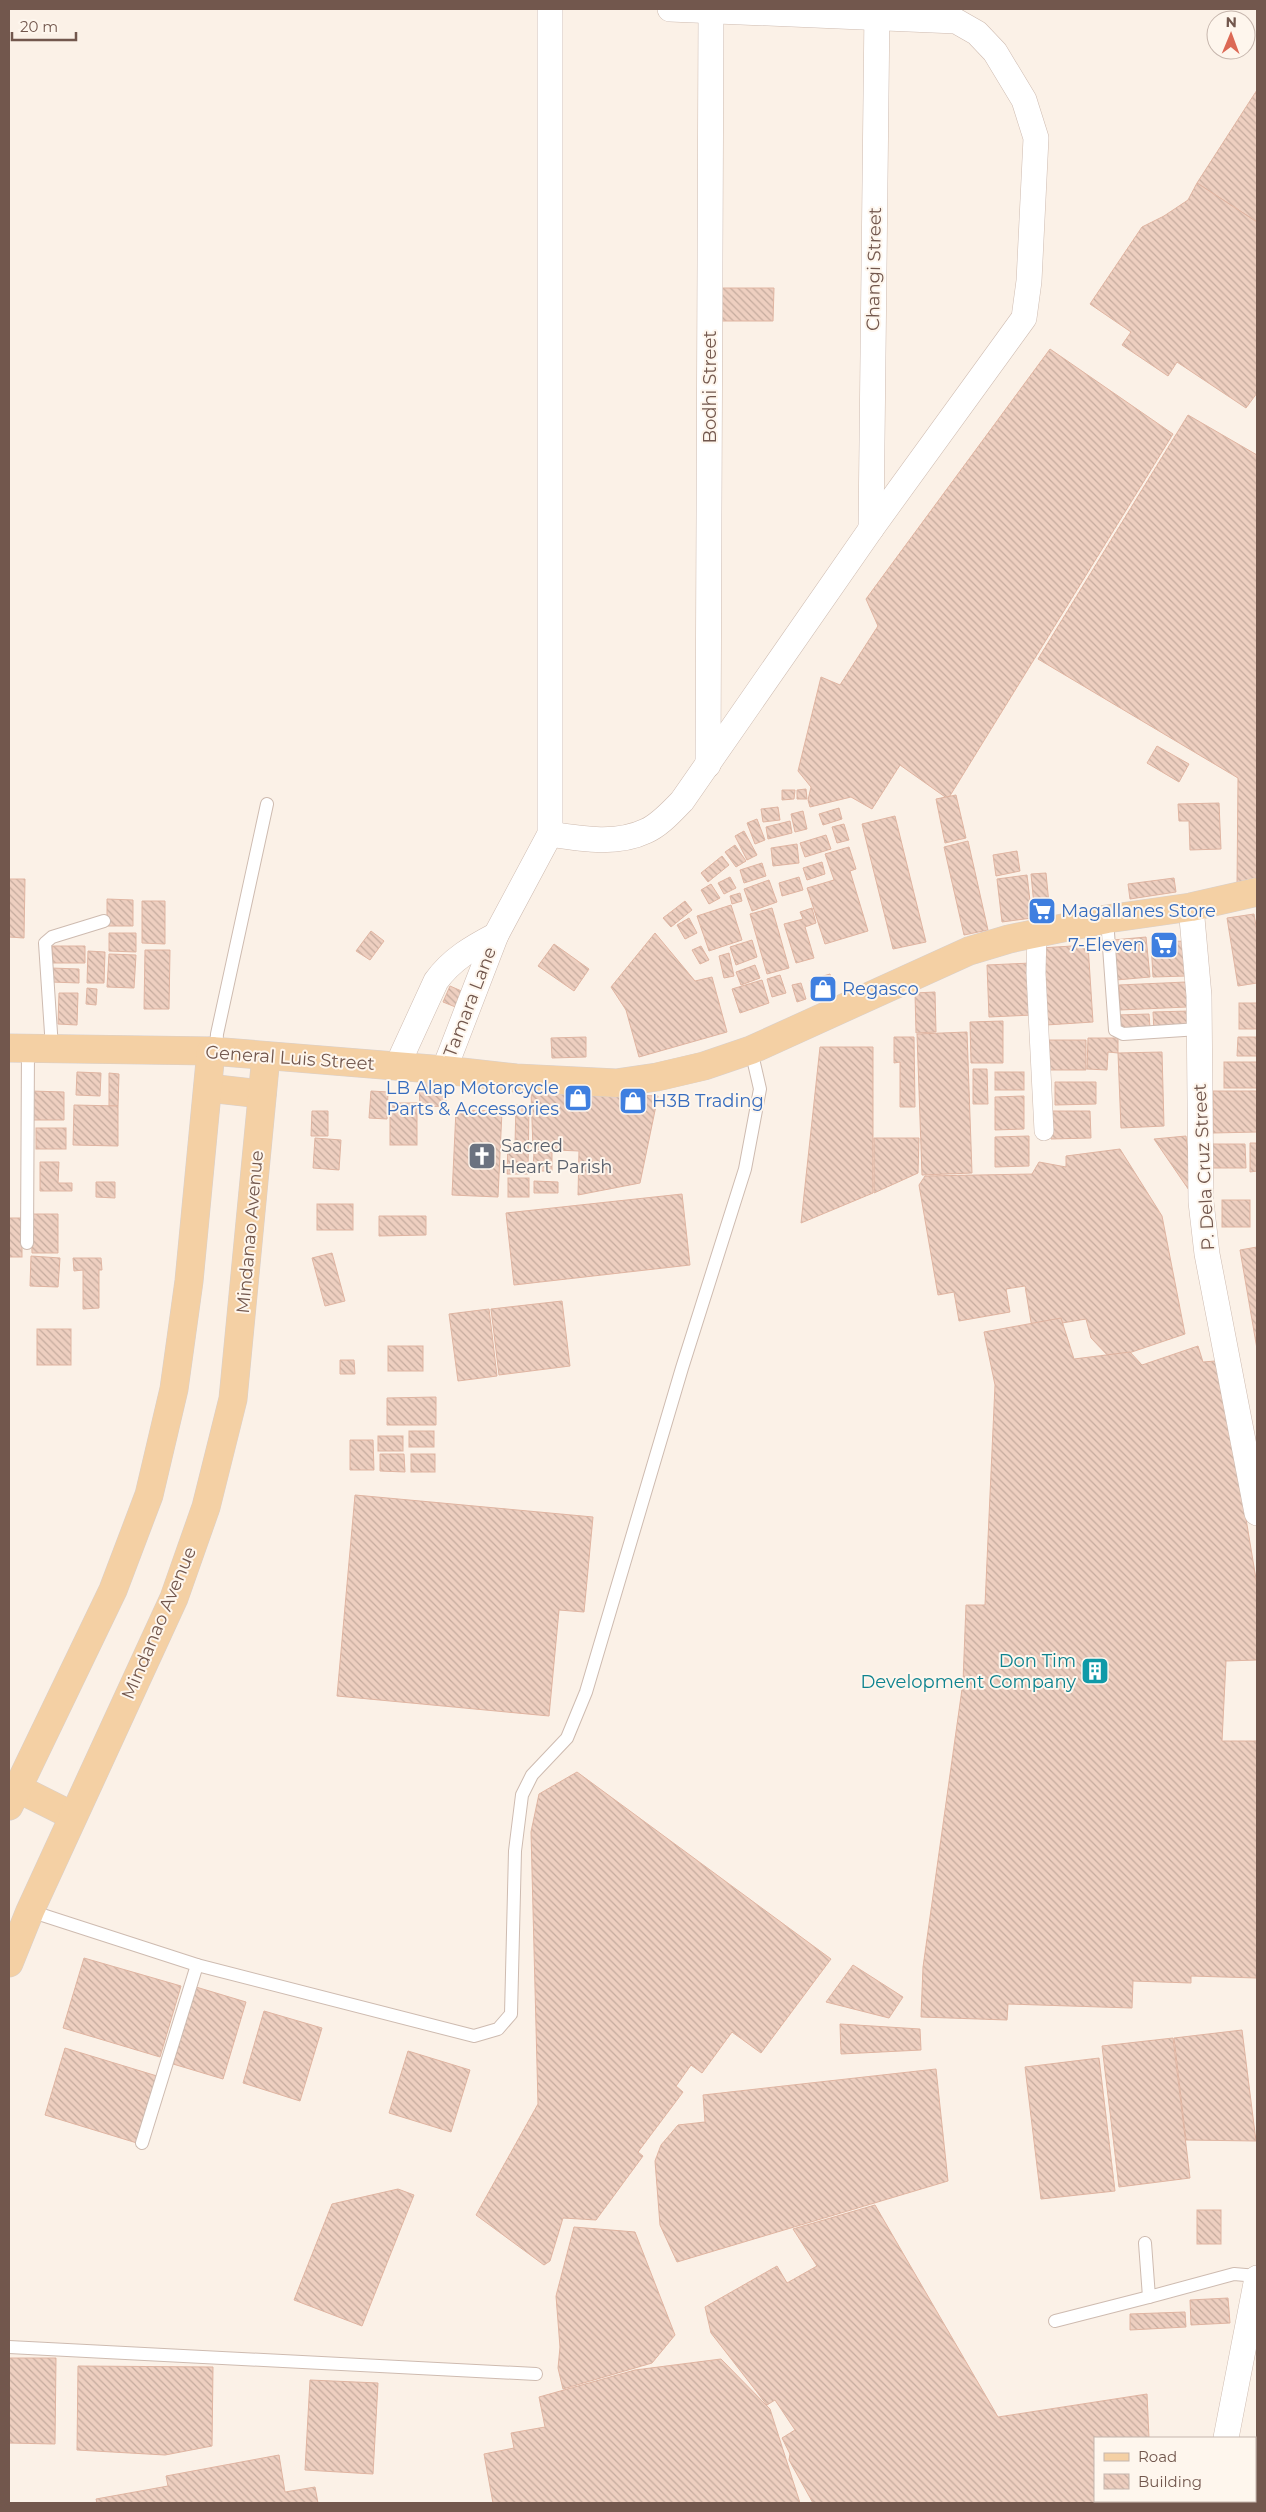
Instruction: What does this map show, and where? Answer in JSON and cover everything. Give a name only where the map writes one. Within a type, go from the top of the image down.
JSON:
[{"type":"main road","name":"General Luis Street","points":[[30,1048],[214,1051],[444,1070],[516,1078],[616,1083],[658,1078],[704,1066],[751,1050],[970,951],[1037,932],[1191,907],[1257,892]]},
{"type":"main road","points":[[73,1816],[13,1797],[113,1590],[149,1495],[174,1389],[189,1281],[208,1088],[214,1051]]},
{"type":"main road","name":"Mindanao Avenue","points":[[9,1963],[30,1911],[174,1598],[206,1507],[233,1399],[266,1056]]},
{"type":"main road","points":[[208,1088],[262,1094]]},
{"type":"street","points":[[550,9],[550,834],[604,840],[628,838],[648,830],[682,801],[871,529],[1024,318],[1029,281],[1036,138],[1024,100],[995,52],[977,33],[956,21],[877,12],[670,9]]},
{"type":"street","name":"Bodhi Street","points":[[708,765],[711,10]]},
{"type":"street","name":"Changi Street","points":[[871,529],[877,12]]},
{"type":"street","name":"Tamara Lane","points":[[444,1070],[496,935],[550,834]]},
{"type":"street","name":"P. Dela Cruz Street","points":[[1191,907],[1199,996],[1202,1202],[1207,1254],[1257,1513]]},
{"type":"street","points":[[1037,932],[1036,973],[1044,1131]]},
{"type":"street","name":"Tamara Lane","points":[[397,1066],[436,981],[444,969],[452,961],[496,935]]},
{"type":"street","points":[[1226,2437],[1252,2339],[1257,2277]]},
{"type":"lane","points":[[214,1051],[267,804]]},
{"type":"lane","points":[[1108,919],[1115,1030],[1123,1034],[1199,1029]]},
{"type":"lane","points":[[27,1243],[30,1048],[46,943],[52,936],[104,921]]},
{"type":"lane","points":[[30,1911],[197,1964],[474,2036],[498,2029],[511,2014],[515,1851],[522,1795],[532,1775],[567,1738],[586,1692],[659,1444],[745,1169],[760,1089],[751,1050]]},
{"type":"lane","points":[[142,2143],[197,1964]]},
{"type":"lane","points":[[1145,2243],[1149,2297]]},
{"type":"lane","points":[[1055,2321],[1234,2274],[1257,2277]]},
{"type":"lane","points":[[9,2347],[536,2374]]},
{"type":"building","points":[[1257,90],[1257,222],[1197,183]]},
{"type":"building","points":[[1197,183],[1257,222],[1257,393],[1246,408],[1177,362],[1168,376],[1122,345],[1131,332],[1090,304],[1142,227],[1164,216],[1188,200]]},
{"type":"building","points":[[721,288],[774,288],[773,321],[721,321]]},
{"type":"building","points":[[1050,349],[1173,434],[948,799],[900,765],[872,809],[851,797],[810,807],[808,800],[811,787],[798,771],[821,677],[840,685],[878,626],[866,599]]},
{"type":"building","points":[[1188,415],[1257,455],[1257,881],[1237,886],[1238,778],[1038,659]]},
{"type":"building","points":[[1157,746],[1189,764],[1179,782],[1147,763]]},
{"type":"building","points":[[806,789],[807,799],[797,799],[797,790]]},
{"type":"building","points":[[782,790],[795,790],[794,799],[782,800]]},
{"type":"building","points":[[956,795],[966,838],[945,843],[936,799]]},
{"type":"building","points":[[1219,803],[1221,849],[1190,850],[1189,821],[1179,821],[1178,804]]},
{"type":"building","points":[[778,807],[780,820],[763,822],[761,809]]},
{"type":"building","points":[[839,808],[842,819],[823,825],[819,814]]},
{"type":"building","points":[[803,811],[807,829],[795,832],[791,814]]},
{"type":"building","points":[[895,816],[926,942],[893,949],[862,824]]},
{"type":"building","points":[[757,819],[765,840],[755,844],[747,823]]},
{"type":"building","points":[[790,821],[792,833],[768,839],[766,827]]},
{"type":"building","points":[[844,824],[849,840],[837,843],[832,827]]},
{"type":"building","points":[[744,831],[757,855],[747,860],[735,836]]},
{"type":"building","points":[[826,835],[831,849],[805,857],[800,843]]},
{"type":"building","points":[[968,841],[988,930],[964,935],[944,847]]},
{"type":"building","points":[[797,844],[799,863],[773,866],[771,848]]},
{"type":"building","points":[[735,845],[746,861],[736,867],[725,852]]},
{"type":"building","points":[[849,847],[856,869],[850,871],[868,931],[825,944],[807,888],[834,880],[825,854]]},
{"type":"building","points":[[1017,851],[1020,871],[996,876],[993,855]]},
{"type":"building","points":[[722,856],[729,865],[708,882],[701,873]]},
{"type":"building","points":[[822,862],[825,874],[807,880],[803,868]]},
{"type":"building","points":[[762,863],[766,876],[744,883],[740,870]]},
{"type":"building","points":[[1046,873],[1050,914],[1035,916],[1031,874]]},
{"type":"building","points":[[1027,875],[1032,918],[1002,922],[997,879]]},
{"type":"building","points":[[730,877],[736,888],[724,894],[718,883]]},
{"type":"building","points":[[799,877],[803,890],[782,896],[779,883]]},
{"type":"building","points":[[1174,878],[1176,892],[1130,899],[1128,884]]},
{"type":"building","points":[[9,879],[25,879],[24,938],[9,937]]},
{"type":"building","points":[[769,880],[777,902],[752,911],[744,889]]},
{"type":"building","points":[[711,884],[720,898],[709,904],[701,890]]},
{"type":"building","points":[[740,893],[742,901],[732,904],[730,896]]},
{"type":"building","points":[[107,899],[133,900],[133,926],[107,926]]},
{"type":"building","points":[[142,901],[165,901],[165,944],[142,943]]},
{"type":"building","points":[[685,901],[692,910],[671,927],[663,918]]},
{"type":"building","points":[[731,905],[742,940],[709,951],[697,916]]},
{"type":"building","points":[[772,908],[789,968],[767,974],[750,914]]},
{"type":"building","points":[[812,908],[816,923],[805,927],[814,958],[796,963],[784,924],[803,919],[800,912]]},
{"type":"building","points":[[1254,914],[1257,932],[1257,983],[1238,986],[1227,918]]},
{"type":"building","points":[[689,918],[697,933],[685,939],[677,925]]},
{"type":"building","points":[[371,931],[384,941],[370,960],[356,951]]},
{"type":"building","points":[[109,933],[136,933],[136,952],[109,951]]},
{"type":"building","points":[[655,933],[695,981],[712,977],[727,1032],[639,1057],[626,1010],[611,987]]},
{"type":"building","points":[[1146,937],[1150,977],[1116,980],[1113,940]]},
{"type":"building","points":[[752,940],[757,957],[736,965],[730,947]]},
{"type":"building","points":[[1186,941],[1187,976],[1153,977],[1151,942]]},
{"type":"building","points":[[554,944],[589,969],[574,991],[538,966]]},
{"type":"building","points":[[1088,945],[1093,1022],[1046,1025],[1040,948]]},
{"type":"building","points":[[52,946],[85,946],[85,963],[53,963]]},
{"type":"building","points":[[701,946],[709,960],[700,964],[692,950]]},
{"type":"building","points":[[145,950],[170,950],[169,1009],[144,1009]]},
{"type":"building","points":[[88,951],[105,952],[104,983],[87,983]]},
{"type":"building","points":[[729,953],[734,976],[724,978],[719,956]]},
{"type":"building","points":[[109,954],[136,955],[134,988],[107,987]]},
{"type":"building","points":[[1031,963],[1033,1015],[989,1017],[987,965]]},
{"type":"building","points":[[755,965],[760,978],[741,985],[736,972]]},
{"type":"building","points":[[51,968],[79,969],[79,983],[51,982]]},
{"type":"building","points":[[830,974],[835,991],[815,997],[810,980]]},
{"type":"building","points":[[780,975],[786,993],[772,997],[767,979]]},
{"type":"building","points":[[762,980],[769,1003],[740,1013],[732,989]]},
{"type":"building","points":[[1186,982],[1187,1007],[1120,1010],[1119,985]]},
{"type":"building","points":[[801,983],[806,999],[797,1002],[792,985]]},
{"type":"building","points":[[450,986],[466,993],[458,1008],[443,1002]]},
{"type":"building","points":[[87,988],[97,989],[96,1005],[86,1004]]},
{"type":"building","points":[[935,992],[936,1032],[916,1033],[915,993]]},
{"type":"building","points":[[59,993],[78,993],[77,1025],[58,1024]]},
{"type":"building","points":[[1239,1003],[1257,1003],[1257,1029],[1239,1029]]},
{"type":"building","points":[[1189,1011],[1190,1030],[1154,1031],[1153,1012]]},
{"type":"building","points":[[1149,1014],[1150,1028],[1117,1030],[1117,1015]]},
{"type":"building","points":[[1003,1021],[1003,1063],[971,1063],[970,1022]]},
{"type":"building","points":[[967,1032],[972,1173],[922,1175],[917,1034]]},
{"type":"building","points":[[586,1037],[586,1057],[552,1058],[551,1038]]},
{"type":"building","points":[[894,1037],[914,1037],[915,1107],[900,1107],[900,1062],[894,1063]]},
{"type":"building","points":[[1238,1037],[1257,1037],[1257,1056],[1237,1056]]},
{"type":"building","points":[[1088,1038],[1118,1038],[1118,1053],[1108,1052],[1107,1070],[1087,1069]]},
{"type":"building","points":[[1049,1040],[1086,1040],[1086,1070],[1050,1070]]},
{"type":"building","points":[[820,1047],[873,1047],[873,1193],[801,1223]]},
{"type":"building","points":[[1162,1052],[1164,1126],[1121,1128],[1118,1053]]},
{"type":"building","points":[[1224,1062],[1257,1062],[1257,1088],[1224,1088]]},
{"type":"building","points":[[973,1069],[987,1069],[988,1104],[973,1104]]},
{"type":"building","points":[[77,1072],[101,1073],[100,1096],[76,1095]]},
{"type":"building","points":[[995,1072],[1024,1072],[1024,1090],[995,1090]]},
{"type":"building","points":[[109,1073],[119,1074],[118,1106],[109,1106]]},
{"type":"building","points":[[419,1079],[446,1079],[446,1106],[420,1107]]},
{"type":"building","points":[[1055,1082],[1096,1082],[1096,1104],[1055,1105]]},
{"type":"building","points":[[31,1091],[64,1092],[64,1120],[31,1120]]},
{"type":"building","points":[[371,1091],[388,1092],[387,1119],[369,1118]]},
{"type":"building","points":[[1213,1091],[1257,1091],[1257,1132],[1213,1133]]},
{"type":"building","points":[[531,1092],[658,1096],[640,1183],[578,1195],[579,1151],[533,1149]]},
{"type":"building","points":[[1024,1096],[1024,1129],[995,1130],[995,1097]]},
{"type":"building","points":[[390,1103],[417,1103],[417,1145],[390,1145]]},
{"type":"building","points":[[74,1105],[118,1106],[118,1146],[73,1145]]},
{"type":"building","points":[[516,1105],[529,1106],[528,1174],[507,1174],[508,1144],[515,1144]]},
{"type":"building","points":[[456,1110],[502,1111],[498,1197],[452,1195]]},
{"type":"building","points":[[312,1111],[328,1111],[328,1136],[311,1136]]},
{"type":"building","points":[[1051,1111],[1090,1111],[1091,1138],[1051,1139]]},
{"type":"building","points":[[36,1128],[66,1128],[66,1149],[36,1149]]},
{"type":"building","points":[[1029,1136],[1029,1166],[995,1167],[995,1137]]},
{"type":"building","points":[[1186,1136],[1193,1196],[1154,1139]]},
{"type":"building","points":[[315,1138],[341,1140],[339,1170],[313,1168]]},
{"type":"building","points":[[874,1138],[919,1138],[918,1173],[874,1193]]},
{"type":"building","points":[[1250,1143],[1257,1143],[1257,1171],[1250,1172]]},
{"type":"building","points":[[1212,1144],[1245,1144],[1246,1168],[1212,1168]]},
{"type":"building","points":[[1120,1149],[1162,1216],[1185,1334],[1111,1359],[1091,1338],[1086,1319],[1032,1328],[1025,1286],[1006,1289],[1010,1312],[959,1321],[954,1292],[938,1295],[919,1185],[925,1176],[1032,1174],[1039,1162],[1066,1167],[1066,1156]]},
{"type":"building","points":[[534,1152],[552,1152],[552,1171],[533,1171]]},
{"type":"building","points":[[40,1162],[59,1162],[58,1183],[72,1183],[72,1191],[40,1191]]},
{"type":"building","points":[[508,1178],[529,1178],[529,1197],[508,1197]]},
{"type":"building","points":[[534,1181],[558,1182],[558,1193],[534,1193]]},
{"type":"building","points":[[96,1182],[115,1182],[115,1198],[96,1197]]},
{"type":"building","points":[[682,1194],[690,1265],[514,1285],[506,1213]]},
{"type":"building","points":[[1222,1200],[1250,1200],[1250,1227],[1222,1227]]},
{"type":"building","points":[[317,1204],[353,1204],[353,1230],[317,1230]]},
{"type":"building","points":[[31,1214],[58,1214],[58,1253],[32,1253]]},
{"type":"building","points":[[379,1216],[426,1216],[426,1235],[379,1236]]},
{"type":"building","points":[[9,1218],[22,1218],[22,1257],[9,1257]]},
{"type":"building","points":[[1257,1247],[1257,1349],[1240,1250]]},
{"type":"building","points":[[332,1253],[345,1301],[325,1306],[312,1258]]},
{"type":"building","points":[[31,1256],[60,1258],[58,1287],[30,1286]]},
{"type":"building","points":[[73,1258],[101,1258],[102,1270],[99,1270],[99,1308],[83,1309],[83,1270],[74,1271]]},
{"type":"building","points":[[562,1301],[570,1366],[499,1375],[491,1309]]},
{"type":"building","points":[[489,1309],[497,1376],[458,1381],[449,1314]]},
{"type":"building","name":"Don Tim Development Company","points":[[1061,1318],[1074,1359],[1130,1352],[1142,1365],[1198,1346],[1203,1362],[1215,1361],[1223,1380],[1257,1585],[1257,1660],[1226,1661],[1222,1741],[1257,1741],[1257,1978],[1191,1976],[1191,1983],[1133,1981],[1132,2008],[1008,2004],[1007,2020],[921,2017],[923,1967],[963,1682],[966,1605],[985,1605],[995,1385],[984,1332]]},
{"type":"building","points":[[37,1329],[71,1329],[71,1365],[37,1365]]},
{"type":"building","points":[[388,1346],[423,1346],[423,1371],[388,1371]]},
{"type":"building","points":[[340,1360],[354,1360],[355,1374],[340,1374]]},
{"type":"building","points":[[436,1397],[436,1425],[387,1425],[387,1398]]},
{"type":"building","points":[[409,1431],[434,1431],[434,1447],[409,1447]]},
{"type":"building","points":[[378,1436],[403,1436],[403,1451],[378,1451]]},
{"type":"building","points":[[350,1440],[373,1440],[374,1470],[350,1470]]},
{"type":"building","points":[[380,1454],[404,1454],[405,1472],[380,1471]]},
{"type":"building","points":[[411,1454],[435,1454],[435,1472],[411,1472]]},
{"type":"building","points":[[355,1495],[593,1517],[584,1612],[559,1610],[549,1716],[337,1696]]},
{"type":"building","points":[[577,1772],[831,1959],[761,2053],[732,2032],[702,2073],[691,2065],[676,2086],[683,2092],[638,2152],[643,2156],[596,2220],[563,2218],[550,2261],[544,2265],[476,2215],[538,2104],[531,1832],[539,1794]]},
{"type":"building","points":[[84,1958],[181,1986],[160,2057],[63,2028]]},
{"type":"building","points":[[853,1965],[903,1997],[889,2018],[826,2002]]},
{"type":"building","points":[[196,1987],[246,2002],[223,2079],[173,2064]]},
{"type":"building","points":[[264,2011],[322,2028],[300,2101],[243,2083]]},
{"type":"building","points":[[840,2024],[920,2029],[921,2050],[841,2054]]},
{"type":"building","points":[[1242,2030],[1256,2141],[1186,2140],[1174,2038]]},
{"type":"building","points":[[1173,2038],[1190,2178],[1119,2187],[1102,2046]]},
{"type":"building","points":[[65,2048],[157,2076],[137,2143],[45,2115]]},
{"type":"building","points":[[408,2051],[470,2070],[451,2132],[389,2113]]},
{"type":"building","points":[[1099,2058],[1115,2191],[1041,2199],[1025,2067]]},
{"type":"building","points":[[936,2069],[948,2181],[677,2262],[660,2225],[655,2161],[661,2145],[678,2125],[705,2122],[703,2095]]},
{"type":"building","points":[[398,2189],[414,2195],[362,2326],[294,2300],[332,2204]]},
{"type":"building","points":[[875,2205],[998,2417],[1147,2394],[1149,2437],[1094,2437],[1094,2502],[1153,2503],[813,2503],[789,2460],[790,2454],[782,2438],[795,2430],[775,2400],[767,2405],[711,2333],[705,2307],[777,2266],[787,2283],[817,2266],[793,2229]]},
{"type":"building","points":[[1197,2210],[1221,2210],[1221,2244],[1197,2244]]},
{"type":"building","points":[[574,2227],[635,2232],[675,2335],[652,2363],[563,2389],[558,2368],[560,2347],[556,2296]]},
{"type":"building","points":[[1228,2298],[1230,2323],[1191,2325],[1190,2300]]},
{"type":"building","points":[[1185,2312],[1186,2327],[1130,2330],[1130,2314]]},
{"type":"building","points":[[9,2358],[56,2358],[55,2444],[9,2443]]},
{"type":"building","points":[[721,2359],[770,2409],[800,2503],[493,2503],[484,2454],[514,2448],[511,2433],[545,2427],[539,2397],[635,2370]]},
{"type":"building","points":[[78,2366],[213,2367],[212,2446],[165,2455],[77,2450]]},
{"type":"building","points":[[310,2380],[378,2383],[373,2474],[305,2470]]},
{"type":"building","points":[[279,2455],[285,2492],[315,2487],[318,2503],[97,2503],[96,2499],[168,2486],[166,2476]]},
{"type":"place","name":"Magallanes Store","points":[[1042,911]]},
{"type":"place","name":"7-Eleven","points":[[1164,945]]},
{"type":"place","name":"Regasco","points":[[823,989]]},
{"type":"place","name":"LB Alap Motorcycle Parts & Accessories","points":[[578,1098]]},
{"type":"place","name":"H3B Trading","points":[[633,1101]]},
{"type":"place","name":"Sacred Heart Parish","points":[[482,1156]]},
{"type":"place","name":"Don Tim Development Company","points":[[1095,1671]]}]
